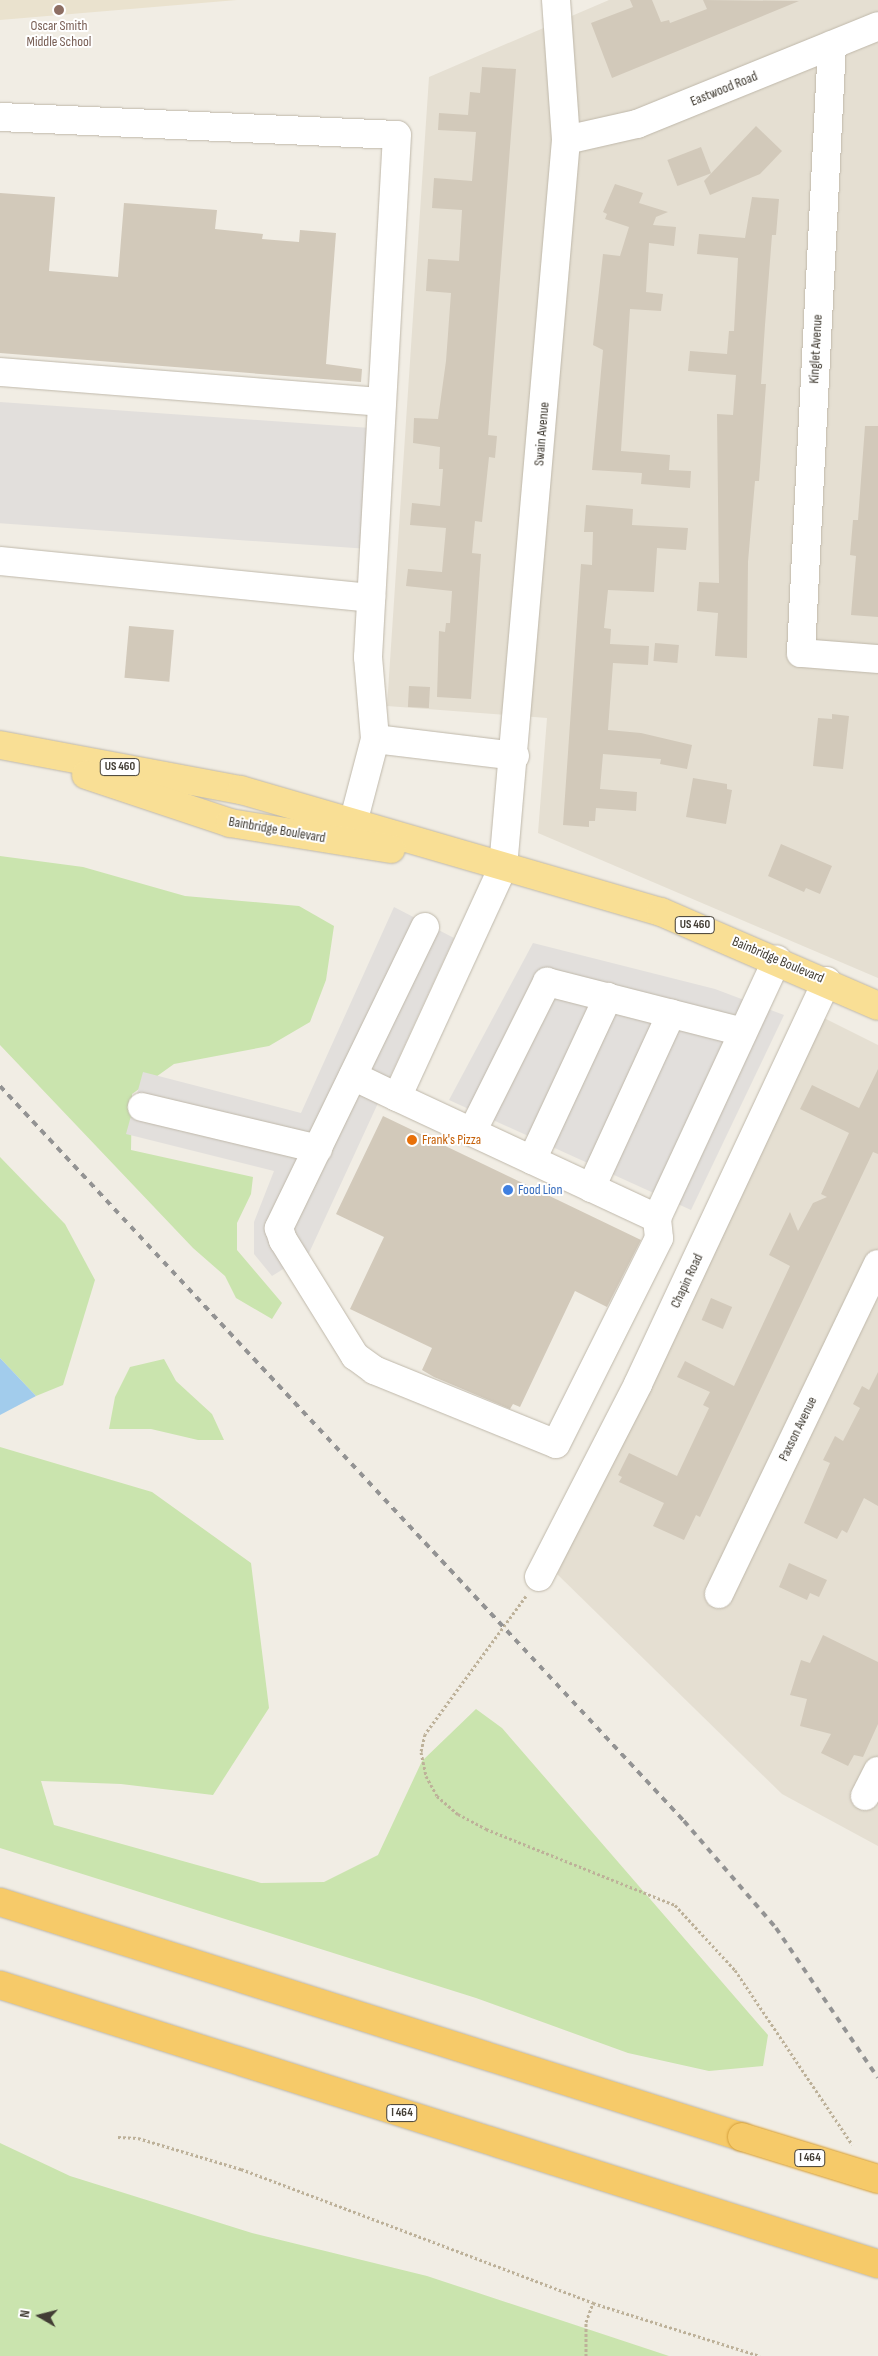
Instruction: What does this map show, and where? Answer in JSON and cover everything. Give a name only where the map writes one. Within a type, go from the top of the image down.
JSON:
[{"type":"highway","name":"I 464","points":[[0,1902],[878,2179]]},
{"type":"highway","name":"I 464","points":[[0,1985],[878,2264]]},
{"type":"main road","name":"Bainbridge Boulevard","points":[[0,746],[241,790],[661,912],[777,959],[878,1006]]},
{"type":"main road","name":"Bainbridge Boulevard","points":[[0,746],[230,823],[503,867]]},
{"type":"street","name":"Swain Avenue","points":[[397,1097],[503,867],[515,756],[566,140],[556,0]]},
{"type":"street","name":"Eastwood Road","points":[[566,140],[637,124],[878,26]]},
{"type":"street","name":"Kinglet Avenue","points":[[832,45],[801,653],[878,659]]},
{"type":"street","points":[[0,117],[397,135],[368,657],[375,739],[353,823]]},
{"type":"street","points":[[0,372],[382,402]]},
{"type":"street","points":[[0,562],[371,598]]},
{"type":"street","points":[[375,739],[515,756]]},
{"type":"street","points":[[425,927],[279,1228],[355,1356],[374,1370],[556,1444],[659,1238],[657,1218],[777,959]]},
{"type":"street","name":"Chapin Road","points":[[539,1577],[638,1384],[827,981]]},
{"type":"street","points":[[472,1132],[547,982],[743,1032]]},
{"type":"street","points":[[532,1160],[608,998]]},
{"type":"street","points":[[591,1188],[671,1014]]},
{"type":"street","points":[[353,1076],[657,1218]]},
{"type":"street","points":[[142,1107],[318,1149]]},
{"type":"street","name":"Paxson Avenue","points":[[719,1594],[878,1264]]},
{"type":"street","points":[[866,1796],[878,1771]]},
{"type":"path","points":[[539,1577],[425,1734],[421,1752],[426,1776],[437,1796],[458,1814],[486,1829],[674,1905],[735,1970],[853,2147]]},
{"type":"path","points":[[118,2137],[138,2138],[241,2169],[593,2303],[760,2356]]},
{"type":"path","points":[[586,2356],[586,2322],[593,2303]]},
{"type":"shaded area","name":"Oscar Smith Middle School","points":[[0,0],[237,0],[0,20]]},
{"type":"shaded area","points":[[609,0],[878,0],[878,978],[538,833],[547,718],[387,706],[429,77]]},
{"type":"shaded area","points":[[0,402],[374,428],[366,549],[0,523]]},
{"type":"shaded area","points":[[394,907],[454,938],[309,1253],[272,1276],[254,1254],[254,1222],[274,1171],[126,1134],[143,1072],[301,1113]]},
{"type":"shaded area","points":[[533,943],[715,989],[784,1015],[691,1210],[449,1100]]},
{"type":"shaded area","points":[[822,1017],[878,1045],[878,1846],[782,1794],[557,1574]]},
{"type":"green space","points":[[0,856],[83,867],[185,896],[299,906],[334,926],[326,980],[310,1022],[269,1046],[174,1064],[132,1094],[131,1150],[253,1177],[251,1194],[237,1223],[237,1250],[282,1303],[272,1319],[236,1298],[225,1276],[193,1248],[0,1045]]},
{"type":"green space","points":[[0,1157],[65,1224],[95,1280],[63,1385],[36,1396],[0,1358]]},
{"type":"green space","points":[[164,1359],[176,1381],[212,1414],[224,1440],[198,1440],[151,1429],[109,1429],[115,1397],[130,1367]]},
{"type":"green space","points":[[0,1447],[152,1492],[251,1563],[269,1708],[213,1795],[121,1784],[41,1781],[54,1825],[261,1883],[324,1882],[378,1855],[422,1761],[476,1709],[502,1728],[768,2035],[763,2066],[709,2071],[628,2053],[476,1998],[0,1848]]},
{"type":"green space","points":[[0,2143],[70,2176],[252,2233],[427,2276],[669,2356],[0,2356]]},
{"type":"water","points":[[0,1358],[36,1396],[0,1415]]},
{"type":"building","points":[[630,0],[652,0],[661,22],[669,20],[670,23],[707,9],[703,0],[799,1],[612,78],[591,23],[633,7]]},
{"type":"building","points":[[482,67],[516,69],[488,435],[497,436],[495,458],[489,457],[482,522],[475,521],[472,553],[481,554],[471,699],[437,697],[439,631],[445,632],[446,623],[450,623],[452,591],[406,586],[408,569],[442,572],[446,528],[410,525],[412,503],[440,506],[443,469],[439,469],[440,447],[413,443],[414,418],[438,419],[446,361],[451,293],[426,291],[428,259],[459,261],[462,210],[432,208],[434,178],[472,181],[476,132],[438,130],[439,113],[468,115],[470,92],[480,93]]},
{"type":"building","points":[[756,126],[782,151],[760,174],[710,195],[704,181]]},
{"type":"building","points":[[701,147],[711,173],[677,186],[667,160]]},
{"type":"building","points":[[615,184],[643,193],[639,203],[668,212],[656,217],[653,225],[676,227],[674,246],[649,243],[646,292],[663,294],[661,311],[630,309],[621,451],[670,455],[669,470],[691,471],[690,488],[641,484],[642,473],[592,470],[603,350],[593,345],[603,254],[620,256],[629,227],[605,219],[607,214],[603,212]]},
{"type":"building","points":[[0,193],[55,197],[49,271],[118,277],[124,203],[217,210],[215,229],[263,234],[262,239],[299,242],[300,230],[336,233],[326,364],[362,369],[361,382],[0,353]]},
{"type":"building","points":[[752,197],[779,199],[776,235],[772,235],[765,325],[761,384],[766,384],[759,481],[755,481],[748,562],[747,658],[715,656],[718,613],[697,611],[699,582],[719,583],[717,414],[733,415],[736,375],[688,371],[690,351],[727,354],[729,331],[734,331],[738,258],[697,254],[699,234],[745,238]]},
{"type":"building","points":[[865,426],[878,426],[878,617],[851,615],[856,556],[850,555],[853,520],[858,520]]},
{"type":"building","points":[[586,505],[633,509],[632,525],[688,528],[686,550],[657,548],[654,592],[608,590],[604,628],[611,629],[610,644],[649,646],[648,665],[613,663],[608,730],[641,733],[692,745],[687,769],[660,764],[661,759],[603,754],[600,789],[637,792],[636,811],[596,808],[595,821],[589,821],[589,827],[563,825],[581,564],[592,565],[593,532],[584,532]]},
{"type":"building","points":[[129,626],[174,630],[169,682],[124,678]]},
{"type":"building","points":[[655,643],[679,645],[677,663],[653,661]]},
{"type":"building","points":[[409,686],[430,687],[429,708],[408,707]]},
{"type":"building","points":[[832,714],[849,716],[843,769],[813,766],[818,718],[832,719]]},
{"type":"building","points":[[693,778],[727,784],[727,789],[732,790],[726,824],[686,817]]},
{"type":"building","points":[[781,844],[832,866],[820,894],[806,888],[804,892],[768,876]]},
{"type":"building","points":[[878,1069],[878,1154],[873,1152],[700,1517],[696,1515],[684,1540],[653,1526],[664,1503],[619,1482],[622,1477],[618,1475],[629,1453],[677,1476],[709,1408],[703,1405],[710,1392],[677,1377],[685,1361],[734,1386],[790,1266],[769,1255],[790,1212],[798,1231],[813,1203],[827,1197],[821,1194],[849,1133],[800,1109],[812,1085],[859,1108]]},
{"type":"building","points":[[383,1116],[641,1240],[607,1307],[575,1291],[520,1407],[513,1404],[510,1409],[434,1377],[422,1370],[432,1348],[350,1309],[384,1237],[336,1214]]},
{"type":"building","points":[[711,1298],[732,1307],[723,1329],[702,1320]]},
{"type":"building","points":[[878,1372],[878,1506],[864,1498],[847,1533],[842,1530],[837,1539],[804,1523],[830,1463],[823,1460],[835,1436],[843,1441],[860,1408],[853,1404],[862,1386],[869,1390]]},
{"type":"building","points":[[789,1563],[827,1580],[819,1597],[810,1593],[807,1600],[779,1587]]},
{"type":"building","points":[[823,1635],[878,1662],[878,1724],[863,1757],[854,1755],[848,1766],[821,1753],[831,1734],[800,1726],[807,1699],[790,1695],[801,1660],[810,1663]]},
{"type":"railway","points":[[0,1086],[684,1821],[776,1928],[878,2078]]},
{"type":"place","name":"Oscar Smith Middle School","points":[[59,10]]},
{"type":"place","name":"Frank's Pizza","points":[[412,1140]]},
{"type":"place","name":"Food Lion","points":[[508,1190]]}]
